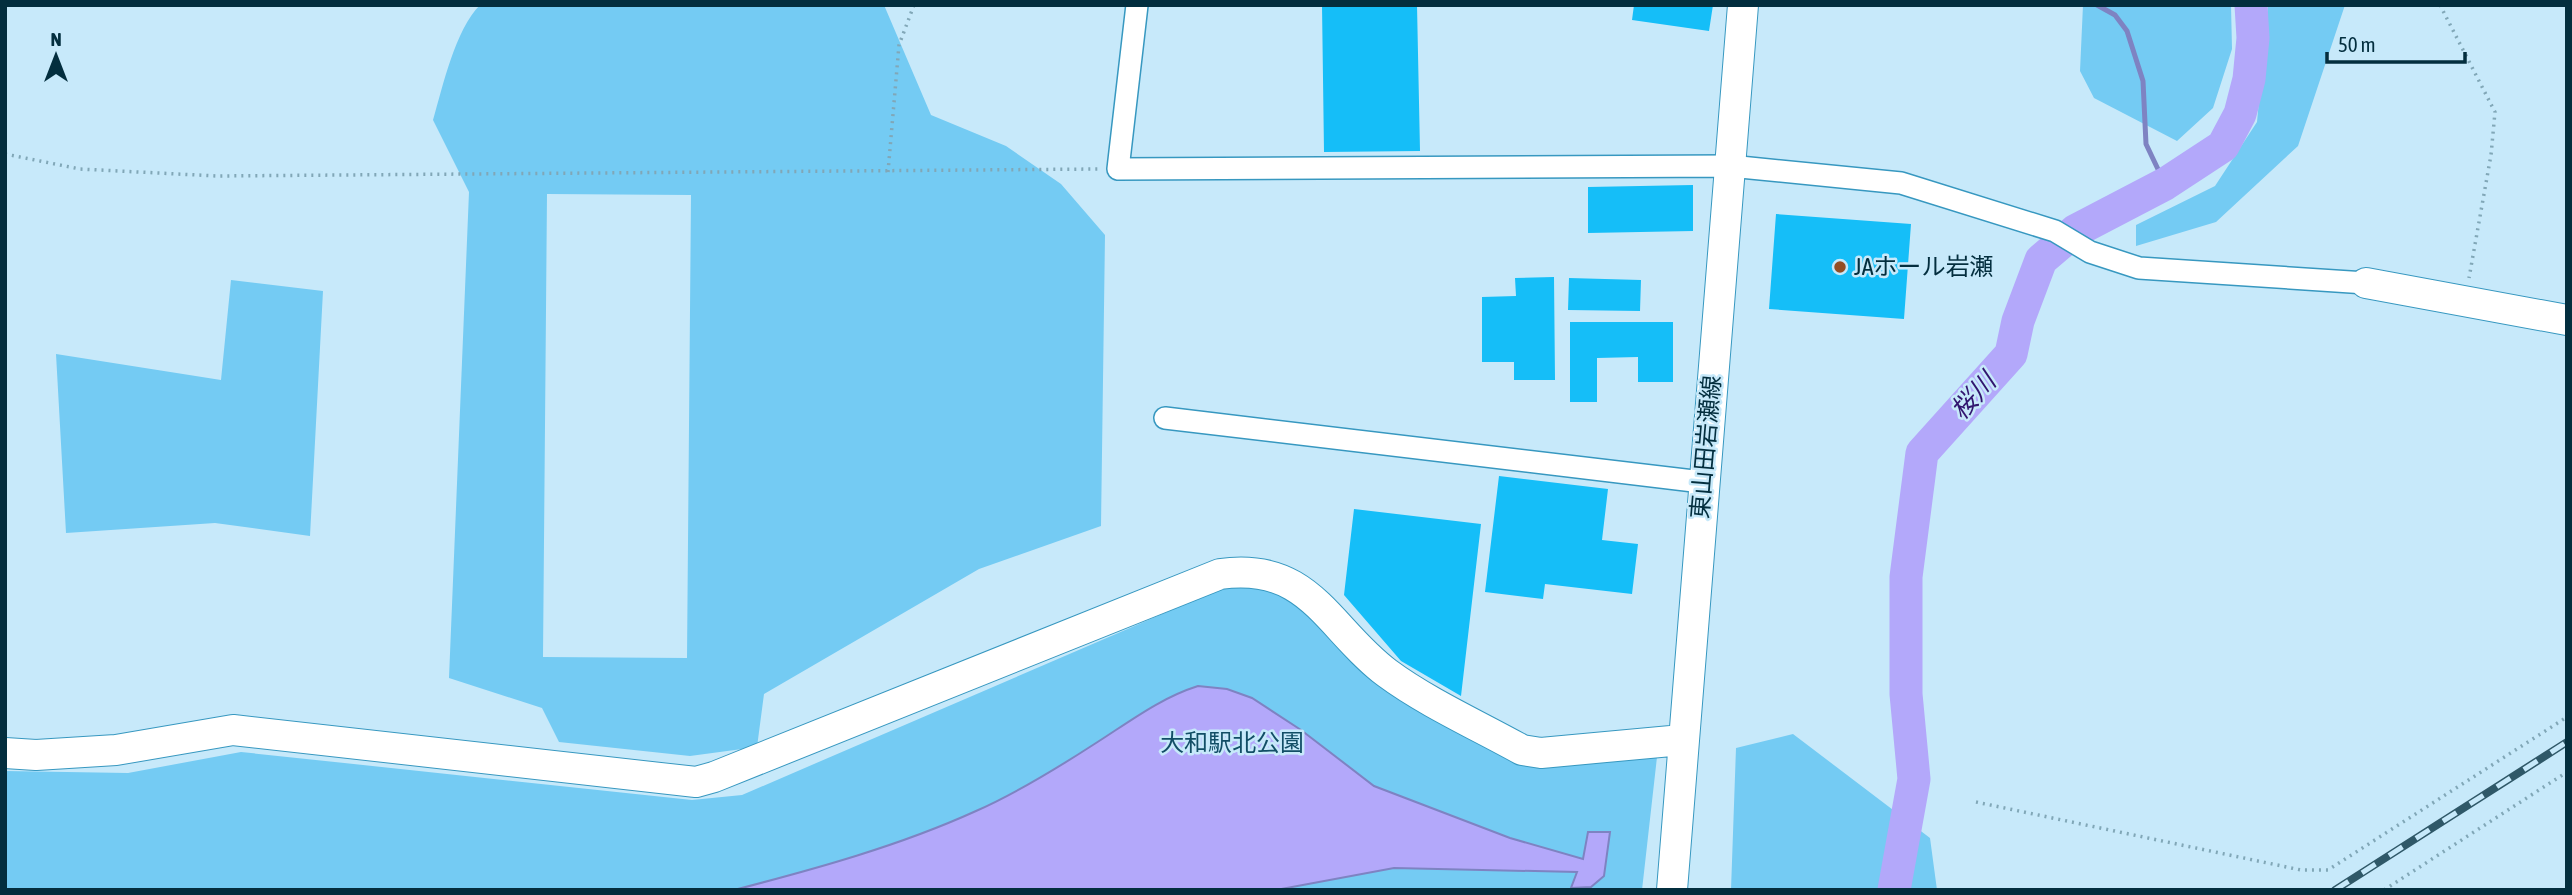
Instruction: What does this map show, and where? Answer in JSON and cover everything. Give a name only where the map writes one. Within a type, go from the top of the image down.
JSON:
[{"type":"street","points":[[1137,5],[1118,169],[1730,166],[1901,183],[2055,231],[2090,252],[2139,268],[2366,283],[2567,320]]},
{"type":"street","name":"東山田岩瀬線","points":[[1672,890],[1702,482],[1743,5]]},
{"type":"street","points":[[1165,418],[1702,482]]},
{"type":"street","points":[[5,753],[36,755],[116,750],[233,730],[696,782],[1220,573],[1238,571],[1280,579],[1304,592],[1319,603],[1365,655],[1388,674],[1522,750],[1541,753],[1682,740]]},
{"type":"path","points":[[888,172],[899,45],[914,5]]},
{"type":"path","points":[[2440,5],[2495,112],[2491,155],[2465,301]]},
{"type":"path","points":[[5,154],[80,169],[217,176],[656,170],[888,172],[1118,169]]},
{"type":"path","points":[[1976,802],[2301,870],[2328,870],[2567,717]]},
{"type":"path","points":[[2385,890],[2567,772]]},
{"type":"green space","points":[[480,5],[884,5],[931,115],[1006,146],[1061,184],[1105,235],[1101,526],[979,569],[764,694],[757,747],[690,756],[559,742],[542,708],[449,678],[469,192],[433,120],[451,59],[471,16]],"holes":[[[547,194],[691,195],[687,658],[543,657]]]},
{"type":"green space","points":[[2083,5],[2231,5],[2232,49],[2213,108],[2177,141],[2094,98],[2080,71]]},
{"type":"green space","points":[[2268,5],[2345,5],[2298,146],[2216,222],[2136,246],[2136,225],[2215,186],[2257,122]]},
{"type":"green space","points":[[231,280],[323,291],[310,536],[215,523],[66,533],[56,354],[221,380]]},
{"type":"green space","name":"大和駅北公園","points":[[1232,584],[1274,588],[1492,745],[1533,767],[1657,757],[1642,890],[5,890],[5,771],[128,773],[241,752],[692,800],[742,795]]},
{"type":"green space","points":[[1793,734],[1930,838],[1937,890],[1731,890],[1736,748]]},
{"type":"shaded area","points":[[1198,686],[1227,689],[1252,698],[1301,730],[1374,786],[1510,838],[1583,859],[1588,832],[1610,832],[1604,876],[1591,887],[1571,888],[1577,872],[1394,868],[1276,890],[734,890],[826,865],[947,824],[1038,779],[1158,704]]},
{"type":"building","points":[[1322,5],[1417,5],[1420,151],[1324,152]]},
{"type":"building","points":[[1634,5],[1713,5],[1709,31],[1632,20]]},
{"type":"building","points":[[1693,185],[1693,231],[1588,233],[1588,187]]},
{"type":"building","name":"JAホール岩瀬","points":[[1776,214],[1911,224],[1904,319],[1769,309]]},
{"type":"building","points":[[1554,277],[1555,380],[1514,380],[1514,362],[1482,362],[1482,297],[1516,296],[1515,278]]},
{"type":"building","points":[[1569,278],[1641,280],[1640,311],[1568,310]]},
{"type":"building","points":[[1570,322],[1673,322],[1673,382],[1638,382],[1638,357],[1597,358],[1597,402],[1570,402]]},
{"type":"building","points":[[1499,476],[1608,489],[1602,540],[1638,544],[1632,594],[1545,584],[1543,599],[1485,592]]},
{"type":"building","points":[[1354,509],[1481,524],[1461,696],[1401,661],[1344,595]]},
{"type":"waterway","points":[[2097,5],[2115,15],[2127,31],[2143,81],[2146,144],[2165,184]]},
{"type":"waterway","name":"桜川","points":[[1894,890],[1914,779],[1906,694],[1906,577],[1922,453],[2011,354],[2018,321],[2041,260],[2075,231],[2165,184],[2223,146],[2240,114],[2249,79],[2253,38],[2251,5]]},
{"type":"railway","points":[[2335,890],[2567,742]]},
{"type":"place","name":"JAホール岩瀬","points":[[1840,267]]}]
